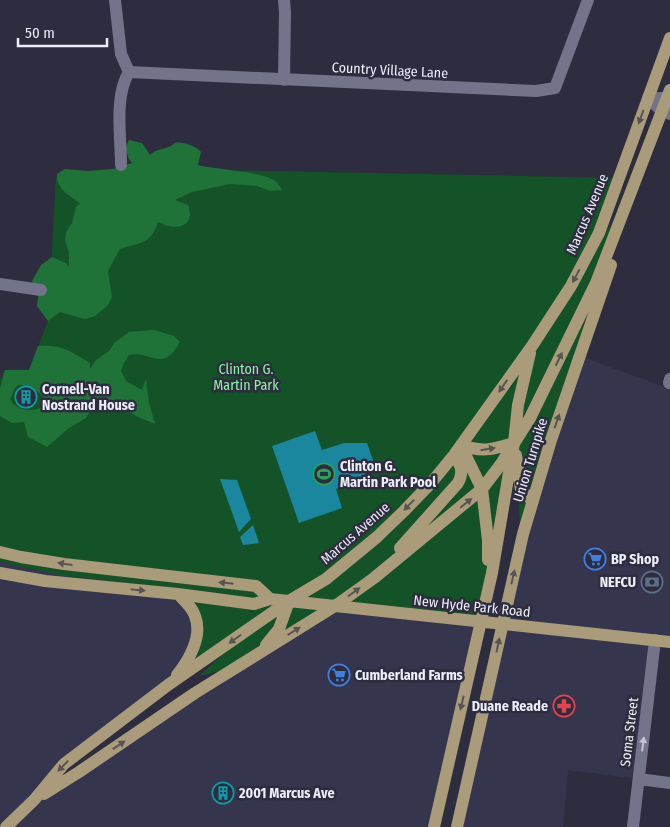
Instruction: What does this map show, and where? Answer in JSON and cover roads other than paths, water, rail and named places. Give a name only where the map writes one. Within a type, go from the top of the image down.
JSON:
[{"type":"main road","name":"Marcus Avenue","points":[[6,827],[34,800],[64,764],[168,685],[289,601],[326,578],[377,537],[431,483],[532,346],[570,286],[598,233],[670,38]]},
{"type":"main road","name":"Marcus Avenue","points":[[34,800],[79,772],[195,693],[335,606],[374,578],[482,489],[530,418],[596,282],[666,113],[669,95]]},
{"type":"main road","name":"Union Turnpike","points":[[457,827],[521,542],[533,501],[551,440],[666,113]]},
{"type":"main road","name":"Union Turnpike","points":[[434,827],[488,591],[514,443],[518,405],[532,346]]},
{"type":"main road","points":[[457,450],[480,451],[514,443],[521,490],[533,501]]},
{"type":"main road","points":[[457,450],[482,489],[488,540],[488,591]]},
{"type":"main road","points":[[374,578],[458,483],[462,471],[457,450]]},
{"type":"main road","name":"New Hyde Park Road","points":[[0,552],[64,564],[256,586],[270,599]]},
{"type":"main road","name":"New Hyde Park Road","points":[[0,573],[45,581],[178,594],[254,604],[270,599],[670,642]]},
{"type":"main road","points":[[168,685],[185,665],[196,641],[198,627],[189,605],[178,594]]},
{"type":"main road","points":[[254,657],[278,630],[289,601]]},
{"type":"street","points":[[115,0],[121,54],[129,72],[124,79],[120,96],[121,165]]},
{"type":"street","points":[[284,0],[284,80]]},
{"type":"street","name":"Country Village Lane","points":[[129,72],[536,91],[555,88],[588,0]]},
{"type":"street","points":[[648,98],[669,95]]},
{"type":"street","points":[[648,98],[666,113]]},
{"type":"street","points":[[0,284],[41,290]]},
{"type":"street","name":"Soma Street","points":[[633,827],[655,640]]},
{"type":"street","points":[[639,779],[670,783]]},
{"type":"water","name":"Clinton G. Martin Park Pool","points":[[315,431],[322,450],[344,443],[367,443],[375,466],[357,481],[336,489],[342,508],[299,523],[272,446]]},
{"type":"water","points":[[220,479],[237,480],[251,519],[239,532]]},
{"type":"water","points":[[253,525],[259,543],[243,545],[240,537]]},
{"type":"place","name":"Cornell-Van Nostrand House","points":[[26,397]]},
{"type":"place","name":"Clinton G. Martin Park Pool","points":[[324,474]]},
{"type":"place","name":"BP Shop","points":[[595,559]]},
{"type":"place","name":"NEFCU","points":[[652,582]]},
{"type":"place","name":"Cumberland Farms","points":[[339,675]]},
{"type":"place","name":"Duane Reade","points":[[564,706]]},
{"type":"place","name":"2001 Marcus Ave","points":[[223,793]]},
{"type":"park label","name":"Clinton G. Martin Park","points":[[246,378]]}]
